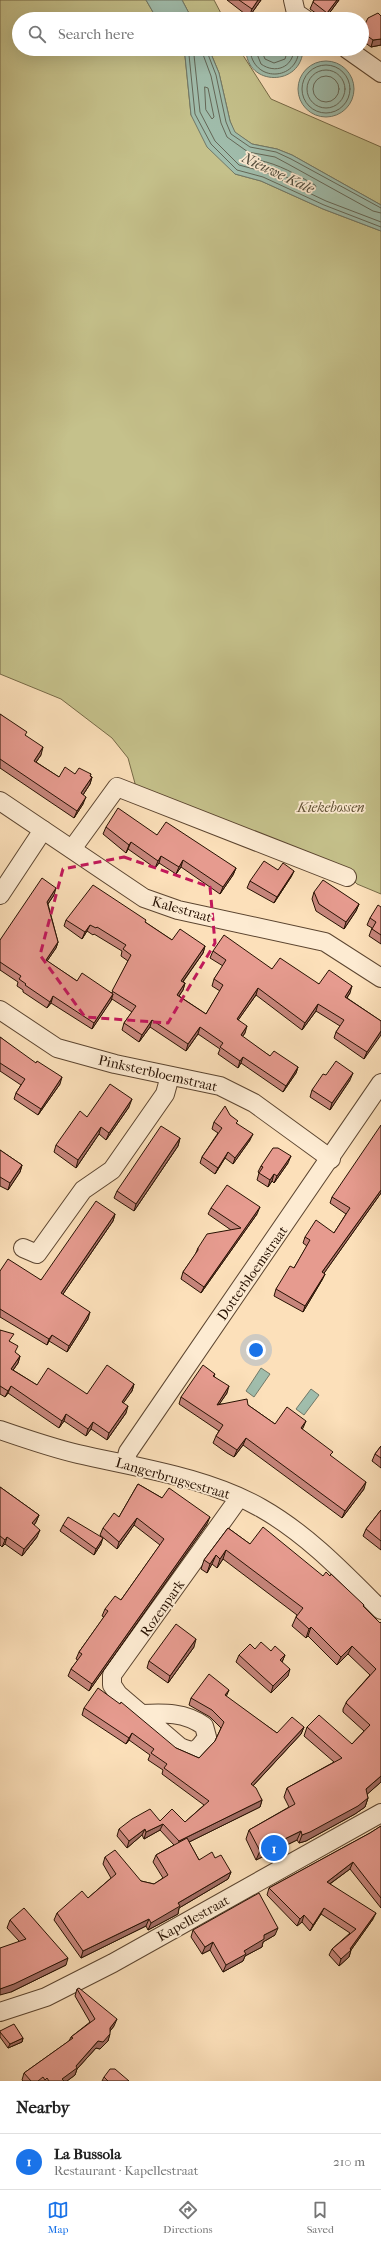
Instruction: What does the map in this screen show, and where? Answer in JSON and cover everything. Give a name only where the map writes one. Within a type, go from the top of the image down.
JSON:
[{"type":"street","points":[[293,0],[296,12]]},
{"type":"street","points":[[358,56],[381,73]]},
{"type":"street","points":[[72,849],[116,787],[347,876]]},
{"type":"street","name":"Kalestraat","points":[[0,801],[144,898],[178,910],[325,942],[381,978]]},
{"type":"street","points":[[0,895],[43,830]]},
{"type":"street","name":"Pinksterbloemstraat","points":[[0,1010],[57,1048],[115,1064],[220,1086],[254,1103],[330,1159]]},
{"type":"street","points":[[23,1248],[36,1254],[83,1190],[112,1170],[165,1094],[170,1076]]},
{"type":"street","name":"Dotterbloemstraat","points":[[125,1463],[128,1452],[381,1083]]},
{"type":"street","name":"Langerbrugsestraat","points":[[0,1430],[77,1454],[125,1463],[206,1485],[239,1498],[261,1509],[316,1548],[381,1610]]},
{"type":"street","name":"Rozenpark","points":[[142,1714],[118,1694],[112,1685],[112,1675],[239,1498]]},
{"type":"street","name":"Kapellestraat","points":[[0,2012],[46,1997],[113,1963],[381,1813]]},
{"type":"highlighted area","points":[[124,857],[210,887],[215,943],[168,1023],[85,1017],[40,955],[63,869]]},
{"type":"green space","name":"Kiekebossen","points":[[0,0],[146,0],[153,12],[12,12],[12,56],[185,56],[191,115],[235,174],[261,181],[323,209],[381,231],[381,894],[357,884],[351,878],[136,787],[128,758],[112,738],[61,699],[0,674]]},
{"type":"green space","points":[[182,0],[214,0],[220,12],[188,12]]},
{"type":"green space","points":[[212,56],[243,56],[271,99],[381,147],[381,205],[292,155],[277,149],[252,144],[234,132],[219,73]]},
{"type":"water","points":[[146,0],[182,0],[188,12],[153,12]]},
{"type":"water","name":"Nieuwe Kale","points":[[185,56],[212,56],[219,73],[230,121],[235,132],[252,144],[277,149],[292,155],[381,205],[381,231],[323,209],[261,181],[235,174],[207,147],[191,115]]},
{"type":"water","points":[[247,56],[301,56],[294,70],[285,76],[274,78],[264,76],[255,70],[248,61]]},
{"type":"water","points":[[320,61],[332,61],[342,65],[350,73],[354,83],[354,95],[350,105],[342,113],[332,117],[320,117],[310,113],[302,105],[298,95],[298,83],[302,73],[310,65]]},
{"type":"water","points":[[261,1368],[270,1374],[254,1397],[246,1391]]},
{"type":"water","points":[[311,1389],[319,1395],[304,1415],[296,1409]]},
{"type":"building","points":[[239,0],[258,0],[252,9]]},
{"type":"building","points":[[314,0],[337,0],[328,12],[313,2]]},
{"type":"building","points":[[378,13],[381,16],[381,39],[373,40],[369,37],[369,18]]},
{"type":"building","points":[[0,714],[27,732],[25,735],[43,747],[34,761],[59,777],[65,767],[75,774],[79,768],[91,774],[90,776],[92,777],[81,793],[86,797],[77,811],[0,759]]},
{"type":"building","points":[[118,808],[157,835],[166,822],[236,868],[223,887],[183,860],[179,867],[161,856],[158,861],[131,842],[129,845],[106,827]]},
{"type":"building","points":[[264,861],[278,870],[283,863],[294,871],[277,897],[250,881]]},
{"type":"building","points":[[42,878],[56,888],[47,902],[58,942],[46,960],[77,981],[82,973],[113,994],[94,1023],[53,996],[50,1002],[25,985],[26,984],[19,979],[21,976],[0,962],[0,940]]},
{"type":"building","points":[[323,880],[359,904],[346,922],[319,904],[314,892]]},
{"type":"building","points":[[93,885],[146,920],[145,922],[172,940],[180,929],[205,946],[181,981],[185,983],[177,995],[206,1014],[223,985],[214,979],[226,960],[213,951],[224,935],[272,969],[280,958],[319,984],[329,970],[352,986],[345,997],[381,1021],[381,1031],[367,1052],[336,1032],[344,1020],[318,1004],[305,1023],[258,988],[237,1019],[247,1026],[241,1035],[270,1056],[274,1051],[298,1067],[286,1086],[243,1057],[240,1061],[220,1047],[223,1043],[200,1027],[188,1044],[152,1020],[142,1035],[124,1023],[136,1006],[112,991],[131,955],[123,949],[126,945],[97,927],[96,928],[90,925],[85,932],[66,920]]},
{"type":"building","points":[[378,905],[381,907],[381,935],[372,929],[376,922],[370,918]]},
{"type":"building","points":[[0,1037],[36,1063],[37,1061],[62,1077],[41,1109],[16,1093],[25,1079],[0,1063]]},
{"type":"building","points":[[336,1061],[353,1073],[332,1103],[312,1090],[323,1074],[326,1075]]},
{"type":"building","points":[[110,1084],[132,1099],[109,1133],[101,1127],[78,1160],[56,1145],[80,1111],[87,1117]]},
{"type":"building","points":[[225,1106],[230,1115],[238,1121],[236,1123],[253,1134],[235,1158],[228,1152],[218,1168],[202,1157],[222,1128],[214,1122]]},
{"type":"building","points":[[381,1125],[381,1190],[322,1272],[325,1274],[305,1306],[276,1289],[290,1266],[294,1268],[310,1240],[305,1237],[316,1220],[334,1233],[350,1208],[332,1197]]},
{"type":"building","points":[[161,1126],[180,1138],[136,1204],[117,1191]]},
{"type":"building","points":[[273,1148],[278,1148],[291,1156],[277,1176],[274,1174],[270,1180],[259,1173],[263,1167],[261,1166]]},
{"type":"building","points":[[0,1150],[22,1165],[10,1183],[0,1177]]},
{"type":"building","points":[[227,1185],[260,1207],[204,1287],[183,1272],[207,1234],[241,1228],[211,1208]]},
{"type":"building","points":[[96,1201],[115,1214],[61,1293],[90,1312],[69,1346],[52,1335],[49,1339],[0,1309],[0,1271],[8,1259],[41,1280]]},
{"type":"building","points":[[0,1330],[14,1334],[9,1341],[18,1346],[15,1352],[20,1356],[11,1369],[37,1385],[48,1368],[87,1394],[107,1365],[134,1384],[122,1402],[128,1406],[109,1433],[93,1422],[88,1429],[66,1414],[62,1421],[11,1386],[8,1391],[0,1386]]},
{"type":"building","points":[[203,1365],[215,1374],[213,1376],[229,1386],[217,1405],[247,1399],[248,1405],[275,1424],[287,1407],[306,1421],[301,1428],[333,1452],[330,1455],[366,1482],[345,1511],[246,1438],[237,1450],[216,1436],[223,1425],[181,1397]]},
{"type":"building","points":[[381,1446],[381,1458],[375,1454]]},
{"type":"building","points":[[138,1484],[162,1498],[169,1488],[210,1517],[92,1684],[71,1669],[82,1654],[79,1652],[108,1611],[105,1609],[115,1596],[121,1600],[164,1539],[137,1518],[119,1542],[103,1528],[114,1513],[119,1517]]},
{"type":"building","points":[[0,1487],[39,1515],[32,1523],[40,1530],[24,1549],[7,1537],[5,1540],[0,1536]]},
{"type":"building","points":[[381,1510],[381,1541],[366,1529]]},
{"type":"building","points":[[68,1517],[103,1538],[96,1549],[63,1525]]},
{"type":"building","points":[[263,1527],[323,1576],[326,1572],[330,1576],[331,1574],[364,1605],[363,1606],[380,1623],[381,1622],[381,1776],[366,1789],[368,1798],[358,1806],[310,1832],[302,1835],[301,1831],[260,1851],[249,1830],[295,1804],[287,1788],[342,1758],[307,1727],[319,1715],[352,1744],[370,1725],[346,1703],[376,1669],[352,1646],[341,1657],[311,1627],[309,1629],[296,1617],[303,1608],[226,1550],[220,1559],[216,1555],[210,1564],[204,1560],[228,1528],[250,1544]]},
{"type":"building","points":[[176,1624],[196,1639],[170,1676],[149,1661]]},
{"type":"building","points":[[261,1642],[271,1651],[275,1646],[285,1655],[280,1660],[290,1669],[273,1686],[239,1655],[250,1644],[255,1649]]},
{"type":"building","points":[[209,1674],[229,1690],[225,1695],[277,1733],[292,1717],[304,1727],[251,1784],[256,1788],[262,1800],[179,1841],[163,1824],[146,1832],[145,1829],[129,1841],[119,1829],[132,1819],[150,1809],[160,1821],[172,1809],[185,1822],[209,1801],[164,1768],[167,1764],[151,1753],[154,1749],[132,1733],[129,1738],[84,1708],[98,1688],[120,1704],[121,1702],[176,1748],[199,1758],[215,1741],[224,1722],[212,1710],[191,1698]]},
{"type":"building","points":[[381,1826],[381,1898],[353,1862],[327,1882],[376,1913],[350,1949],[351,1950],[341,1959],[332,1949],[356,1929],[324,1908],[313,1925],[304,1915],[300,1919],[269,1888]]},
{"type":"building","points":[[187,1838],[199,1860],[212,1852],[215,1858],[221,1855],[231,1872],[178,1903],[180,1906],[151,1923],[149,1919],[83,1951],[57,1913],[82,1891],[88,1898],[116,1874],[105,1857],[115,1850],[141,1881],[154,1884],[168,1875],[156,1855]]},
{"type":"building","points":[[259,1893],[278,1928],[264,1935],[264,1939],[244,1951],[246,1954],[226,1965],[213,1942],[205,1947],[193,1930]]},
{"type":"building","points":[[24,1908],[68,1958],[14,1984],[0,1989],[0,1948],[26,1939],[10,1920]]},
{"type":"building","points":[[79,1988],[117,2019],[110,2028],[110,2034],[103,2042],[98,2041],[76,2066],[77,2068],[62,2079],[64,2081],[49,2081],[47,2078],[45,2080],[43,2077],[38,2081],[31,2081],[24,2073],[73,2038],[71,2037],[95,2019],[77,1989]]},
{"type":"building","points":[[14,2024],[23,2038],[10,2044],[0,2031]]},
{"type":"building","points":[[110,2069],[115,2069],[129,2081],[108,2081],[104,2077]]},
{"type":"place","name":"La Bussola","points":[[274,1848]]}]
